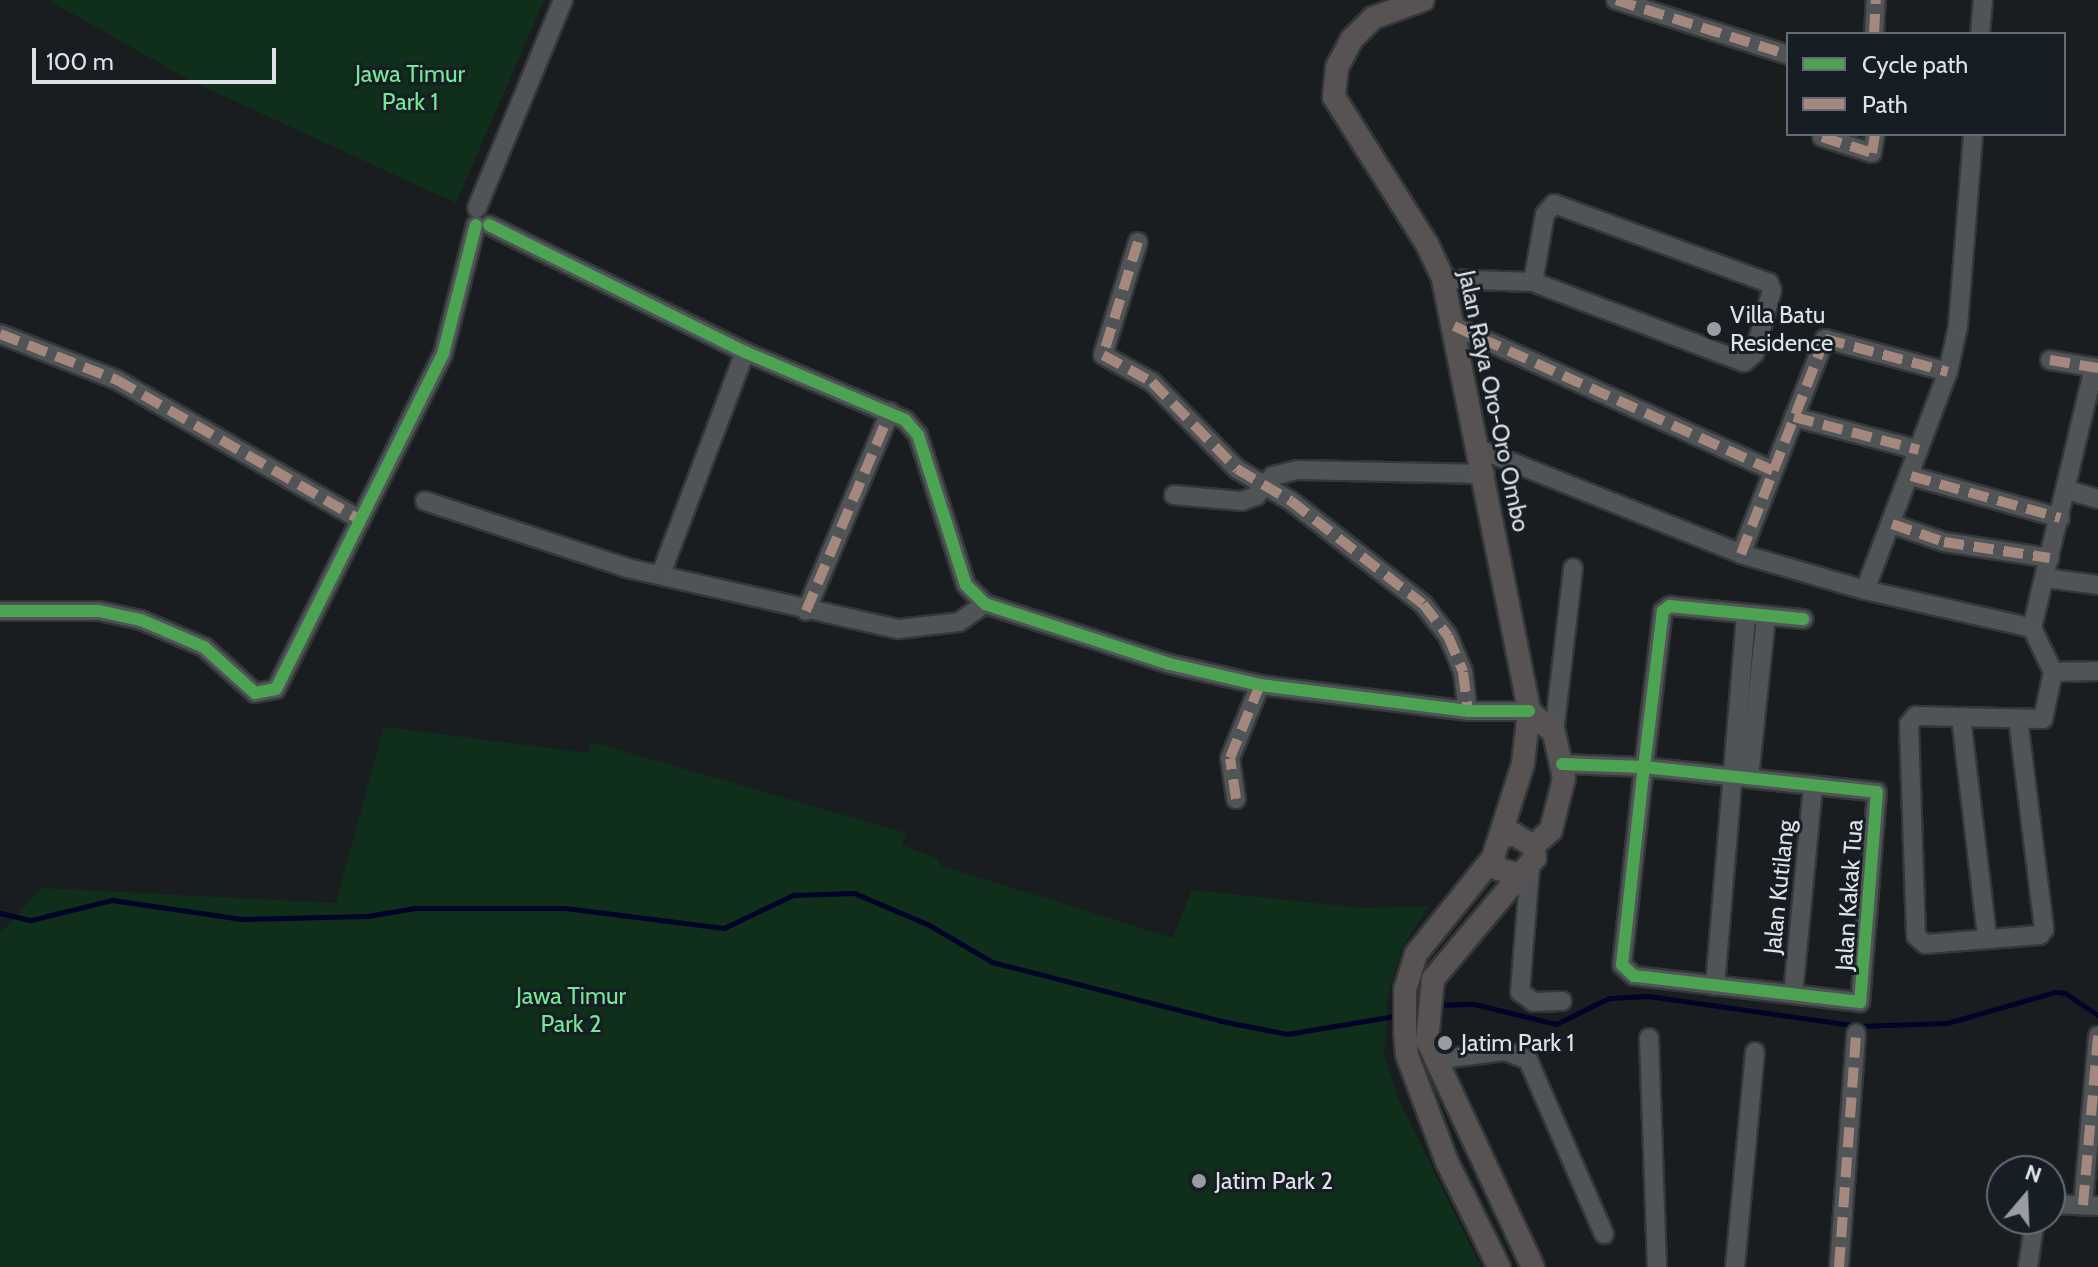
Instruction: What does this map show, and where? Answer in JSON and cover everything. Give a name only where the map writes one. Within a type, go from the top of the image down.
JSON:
[{"type":"main road","name":"Jalan Raya Oro-Oro Ombo","points":[[1423,0],[1373,18],[1352,39],[1337,67],[1334,97],[1427,244],[1443,279],[1485,474],[1529,711],[1527,745],[1503,837],[1493,858]]},
{"type":"main road","points":[[1529,711],[1554,733],[1562,764],[1563,794],[1554,821],[1528,863],[1433,979],[1428,1007],[1428,1045],[1533,1267]]},
{"type":"main road","points":[[1503,837],[1514,834],[1528,863]]},
{"type":"main road","points":[[1499,1267],[1447,1162],[1407,1055],[1405,989],[1425,938],[1493,858],[1508,875],[1528,863]]},
{"type":"street","points":[[0,611],[99,611],[141,620],[204,647],[239,683],[268,694],[276,689],[443,354],[481,219],[563,0]]},
{"type":"street","points":[[1616,0],[1786,54]]},
{"type":"street","points":[[1874,32],[1876,0]]},
{"type":"street","points":[[1980,32],[1983,0]]},
{"type":"street","points":[[1822,137],[1872,153],[1875,136]]},
{"type":"street","points":[[1865,590],[1911,476],[1948,372],[1958,326],[1973,136]]},
{"type":"street","points":[[1443,279],[1533,282],[1744,362],[1754,354],[1772,286],[1554,204],[1545,214],[1533,282]]},
{"type":"street","points":[[481,219],[745,352],[890,412],[918,435],[961,573],[973,595],[985,604],[1170,664],[1260,685],[1468,711],[1529,711]]},
{"type":"street","points":[[1138,242],[1103,355],[1152,382],[1220,454],[1263,483],[1440,621],[1463,672],[1468,711]]},
{"type":"street","points":[[1454,326],[1773,471]]},
{"type":"street","points":[[0,334],[117,380],[359,519]]},
{"type":"street","points":[[1741,554],[1825,339],[1948,372]]},
{"type":"street","points":[[661,574],[745,352]]},
{"type":"street","points":[[2018,719],[2045,925],[2040,935],[1919,941],[1909,724],[1916,716],[2018,719],[2045,716],[2053,672],[2032,628],[2096,368],[2050,360]]},
{"type":"street","points":[[806,611],[890,412]]},
{"type":"street","points":[[1794,417],[1919,450]]},
{"type":"street","points":[[1479,449],[1741,554],[1865,590],[2032,628]]},
{"type":"street","points":[[1174,495],[1242,501],[1256,496],[1263,483],[1297,470],[1485,474]]},
{"type":"street","points":[[1911,476],[2060,518]]},
{"type":"street","points":[[2067,490],[2098,499]]},
{"type":"street","points":[[425,501],[627,568],[806,611],[923,629],[959,622],[985,604]]},
{"type":"street","points":[[1892,524],[1944,542],[2050,558]]},
{"type":"street","points":[[1554,733],[1573,568]]},
{"type":"street","points":[[2045,578],[2098,585]]},
{"type":"street","points":[[1793,994],[1634,976],[1622,965],[1663,611],[1670,606],[1803,619]]},
{"type":"street","points":[[1715,986],[1729,776],[1746,614]]},
{"type":"street","points":[[1749,778],[1766,616]]},
{"type":"street","points":[[2053,672],[2098,671]]},
{"type":"street","points":[[1236,799],[1230,758],[1260,685]]},
{"type":"street","points":[[1961,718],[1987,936]]},
{"type":"street","points":[[1562,764],[1644,767],[1813,785]]},
{"type":"street","name":"Jalan Kakak Tua","points":[[1793,994],[1860,1002],[1877,792],[1813,785]]},
{"type":"street","name":"Jalan Kutilang","points":[[1793,994],[1813,785]]},
{"type":"street","points":[[1528,863],[1520,992],[1534,1002],[1562,1001]]},
{"type":"street","points":[[1839,1267],[1856,1034]]},
{"type":"street","points":[[2066,1205],[2090,1206],[2098,1036]]},
{"type":"street","points":[[1649,1038],[1657,1267]]},
{"type":"street","points":[[1434,1060],[1505,1051],[1528,1060],[1604,1234]]},
{"type":"street","points":[[1735,1267],[1755,1052]]},
{"type":"street","points":[[2028,1267],[2033,1235]]},
{"type":"green space","name":"Jawa Timur Park 1","points":[[48,0],[544,0],[456,203],[193,82]]},
{"type":"green space","name":"Jawa Timur Park 2","points":[[384,727],[588,753],[591,742],[906,833],[902,845],[936,858],[942,866],[1173,938],[1192,890],[1362,908],[1429,906],[1403,946],[1388,994],[1384,1056],[1398,1098],[1481,1267],[0,1267],[0,934],[41,888],[336,903]]},
{"type":"waterway","points":[[0,913],[31,920],[112,900],[242,919],[367,916],[415,908],[565,908],[724,928],[793,895],[854,893],[929,925],[992,962],[1221,1021],[1287,1034],[1400,1015]]},
{"type":"waterway","points":[[1437,1005],[1474,1004],[1556,1024],[1609,998],[1648,996],[1858,1026],[1947,1023],[2055,992],[2065,993],[2098,1015]]},
{"type":"marked path","points":[[1616,0],[1786,54]]},
{"type":"marked path","points":[[1874,32],[1876,0]]},
{"type":"marked path","points":[[1822,137],[1872,153],[1875,136]]},
{"type":"marked path","points":[[1138,242],[1103,355],[1152,382],[1237,469],[1291,501],[1423,604],[1448,636],[1463,672],[1468,711]]},
{"type":"marked path","points":[[1454,326],[1773,471]]},
{"type":"marked path","points":[[0,334],[117,380],[359,519]]},
{"type":"marked path","points":[[1741,554],[1825,339],[1948,372]]},
{"type":"marked path","points":[[2050,360],[2098,368]]},
{"type":"marked path","points":[[806,611],[890,412]]},
{"type":"marked path","points":[[1794,417],[1919,450]]},
{"type":"marked path","points":[[1911,476],[2060,518]]},
{"type":"marked path","points":[[1892,524],[1944,542],[2050,558]]},
{"type":"marked path","points":[[1236,799],[1230,758],[1260,685]]},
{"type":"marked path","points":[[1839,1267],[1856,1034]]},
{"type":"marked path","points":[[2083,1205],[2098,1036]]},
{"type":"cycle path","points":[[0,611],[99,611],[141,620],[204,647],[255,693],[276,689],[443,354],[476,225]]},
{"type":"cycle path","points":[[489,225],[745,352],[905,420],[918,435],[966,585],[985,604],[1170,664],[1260,685],[1468,711],[1529,711]]},
{"type":"cycle path","points":[[1562,764],[1644,767],[1877,792],[1860,1002],[1634,976],[1622,965],[1644,767],[1663,611],[1670,606],[1803,619]]},
{"type":"place","name":"Villa Batu Residence","points":[[1714,329]]},
{"type":"place","name":"Jatim Park 1","points":[[1445,1043]]},
{"type":"place","name":"Jatim Park 2","points":[[1199,1181]]}]
